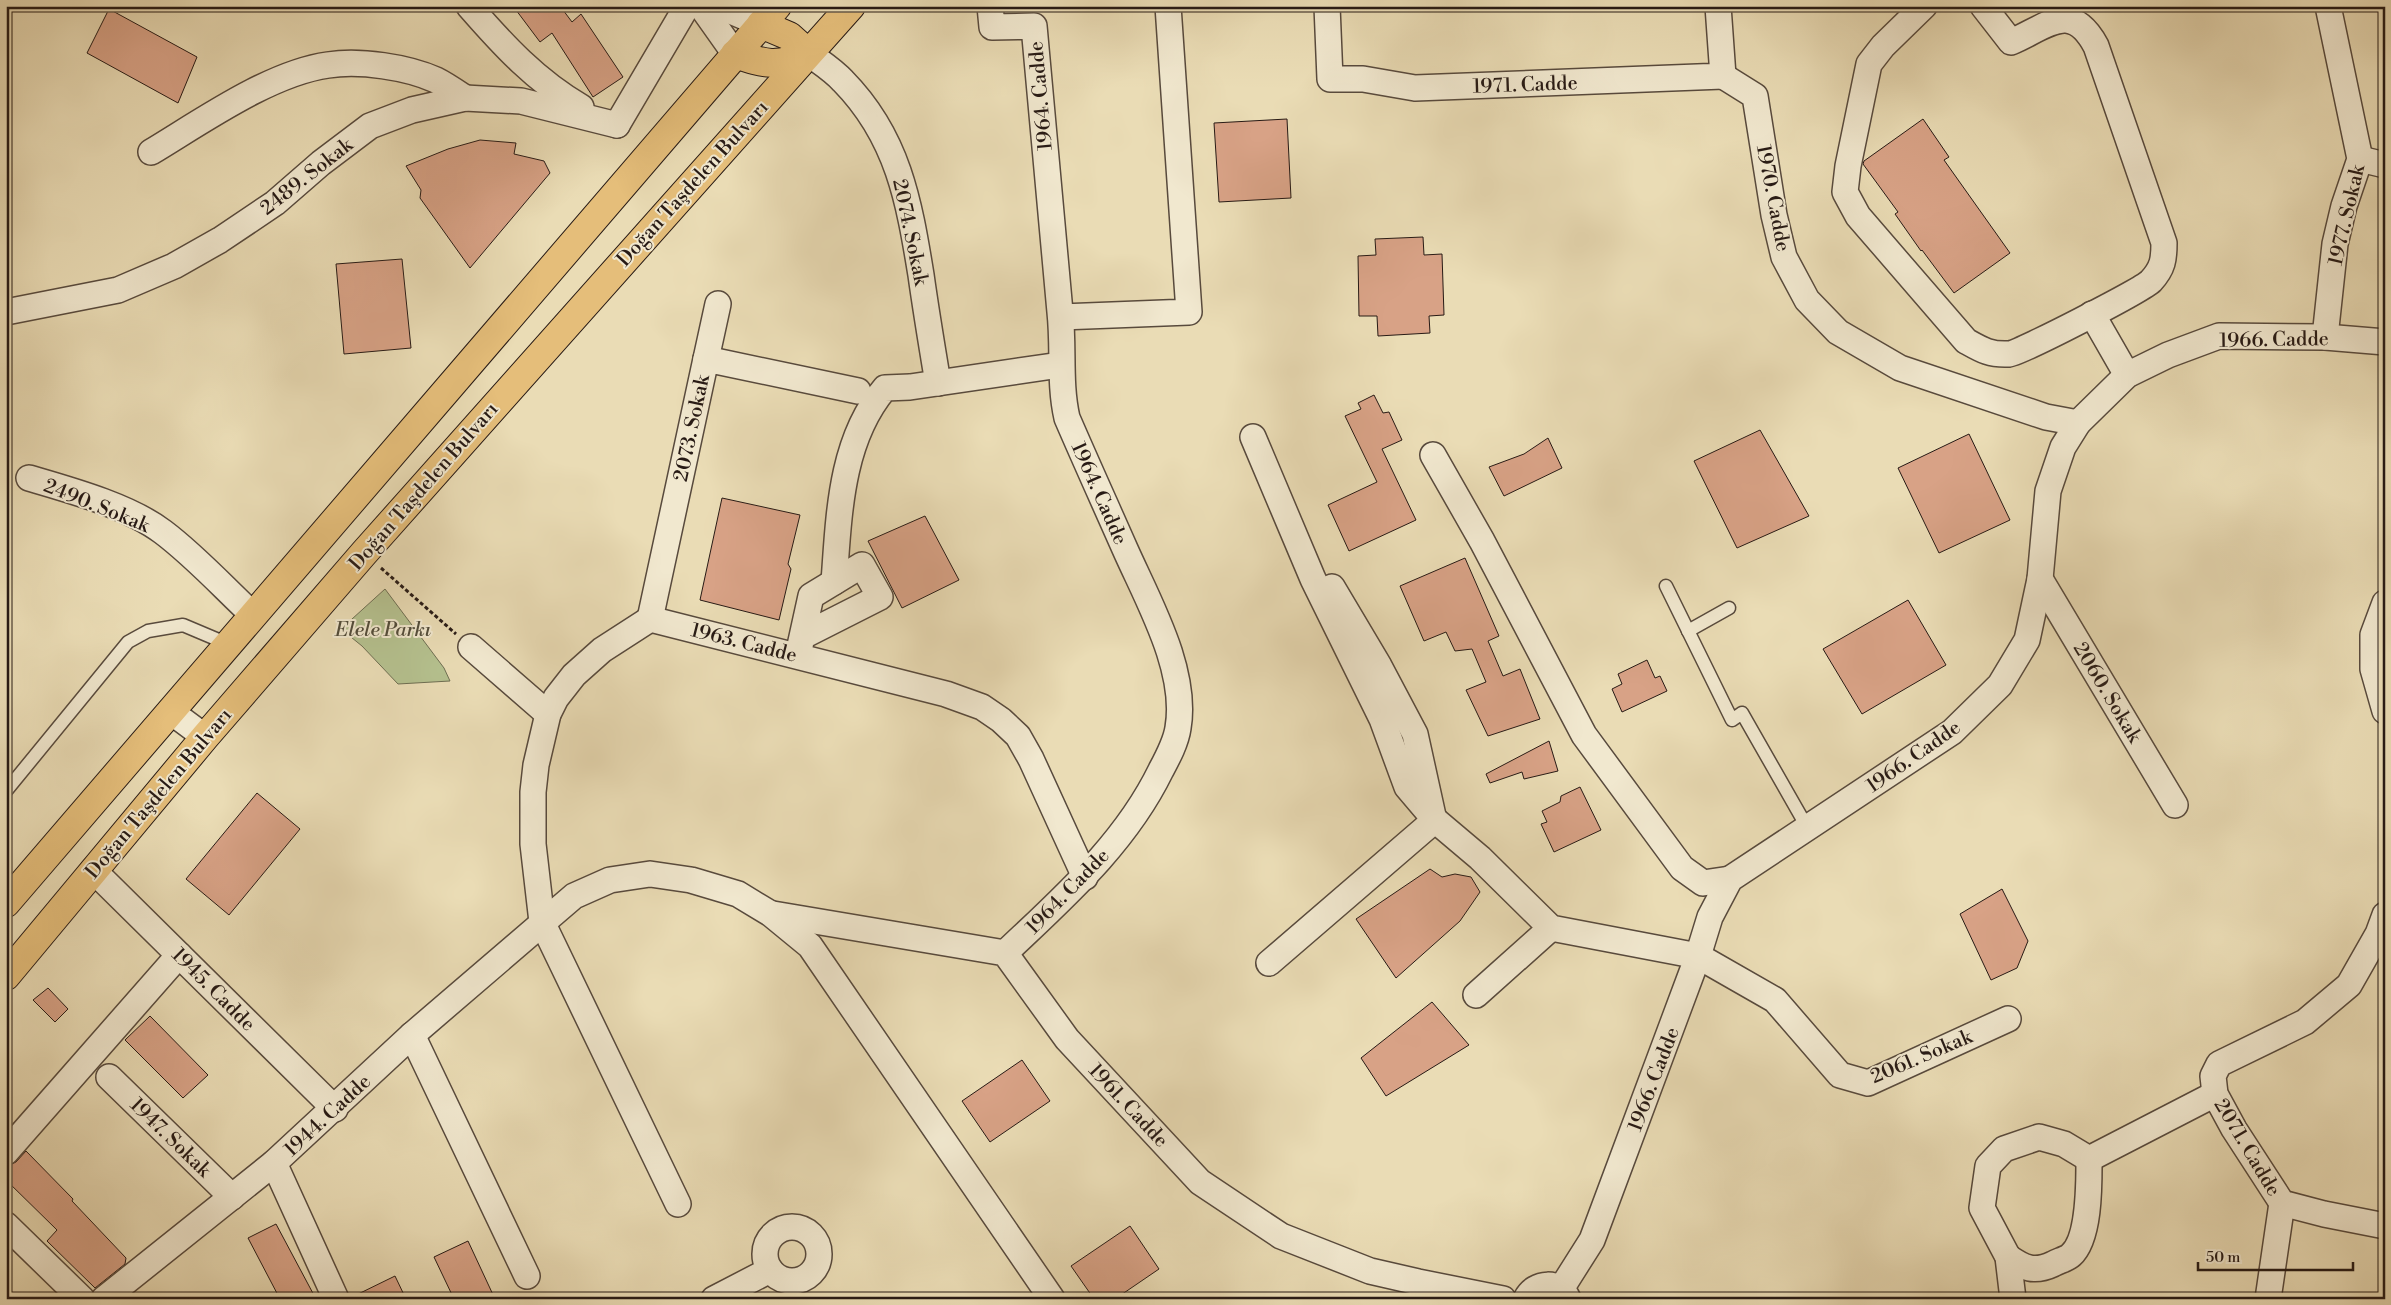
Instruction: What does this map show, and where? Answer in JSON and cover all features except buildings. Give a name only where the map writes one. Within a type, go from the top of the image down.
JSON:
[{"type":"main road","name":"Doğan Taşdelen Bulvarı","points":[[6,976],[204,738],[364,553],[851,6]]},
{"type":"main road","points":[[6,903],[228,644],[735,54],[769,15],[808,53],[791,61],[776,64],[761,63],[735,54]]},
{"type":"street","points":[[469,6],[519,62],[550,88],[580,107],[617,125],[686,6]]},
{"type":"street","points":[[701,6],[735,54]]},
{"type":"street","points":[[719,6],[769,15]]},
{"type":"street","name":"1964. Cadde","points":[[990,6],[992,27],[1034,26],[1061,317],[1060,365],[1067,418],[1162,632],[1176,679],[1179,704],[1178,729],[1156,781],[1123,833],[1085,876],[1005,953]]},
{"type":"street","points":[[1061,317],[1189,312],[1168,6]]},
{"type":"street","name":"1971. Cadde","points":[[1327,6],[1330,79],[1363,79],[1415,88],[1723,76]]},
{"type":"street","points":[[1718,6],[1723,76]]},
{"type":"street","points":[[1924,6],[1883,46],[1869,64],[1848,166],[1846,192],[1858,216],[1966,342],[1989,354],[2011,354],[2092,314],[2150,282],[2164,262],[2164,243],[2158,231],[2096,46],[2079,15],[2052,21],[2011,42],[1983,6]]},
{"type":"street","name":"1977. Sokak","points":[[2325,337],[2335,244],[2344,206],[2360,159],[2328,6]]},
{"type":"street","name":"2074. Sokak","points":[[808,53],[843,80],[857,96],[879,129],[898,170],[911,211],[938,383]]},
{"type":"street","points":[[151,152],[243,98],[286,77],[328,65],[367,64],[406,69],[438,80],[465,98]]},
{"type":"street","name":"1970. Cadde","points":[[1723,76],[1755,96],[1774,215],[1784,257],[1807,300],[1838,332],[1900,368],[2046,417],[2078,423]]},
{"type":"street","name":"2489. Sokak","points":[[6,312],[118,290],[174,266],[220,240],[275,203],[321,162],[370,126],[412,110],[465,98],[521,102],[617,125]]},
{"type":"street","points":[[2360,159],[2385,165]]},
{"type":"street","points":[[706,359],[718,304]]},
{"type":"street","points":[[2092,314],[2127,375]]},
{"type":"street","name":"1966. Cadde","points":[[1565,1294],[1592,1240],[1698,956],[1710,917],[1730,879],[1952,732],[2000,685],[2027,640],[2040,579],[2048,491],[2063,447],[2078,423],[2127,375],[2168,355],[2219,336],[2325,337],[2385,342]]},
{"type":"street","name":"2073. Sokak","points":[[650,619],[706,359],[858,391]]},
{"type":"street","points":[[834,582],[840,504],[846,472],[866,417],[885,388],[938,383],[1060,365]]},
{"type":"street","points":[[1253,437],[1313,579],[1333,588],[1415,734],[1434,820],[1480,858],[1551,928],[1476,995]]},
{"type":"street","points":[[1433,455],[1482,541],[1584,735],[1682,868],[1703,883],[1730,879]]},
{"type":"street","name":"2490. Sokak","points":[[29,478],[92,498],[142,519],[162,532],[253,615]]},
{"type":"street","points":[[862,565],[880,597],[801,646],[811,596],[862,565]]},
{"type":"street","name":"2060. Sokak","points":[[2040,579],[2176,805]]},
{"type":"street","points":[[2385,603],[2373,635],[2373,669],[2385,711]]},
{"type":"street","points":[[650,619],[602,650],[574,675],[556,698],[548,714],[536,765],[532,820],[542,922],[678,1204]]},
{"type":"street","name":"1963. Cadde","points":[[650,619],[801,646],[982,707],[1001,720],[1018,736],[1032,759],[1085,876]]},
{"type":"street","points":[[471,647],[548,714]]},
{"type":"street","points":[[170,712],[204,738]]},
{"type":"street","points":[[1269,963],[1434,820]]},
{"type":"street","name":"1945. Cadde","points":[[93,870],[335,1109]]},
{"type":"street","name":"1944. Cadde","points":[[104,1299],[274,1163],[335,1109],[412,1035],[574,896],[610,880],[650,874],[691,880],[738,894],[771,914]]},
{"type":"street","points":[[771,914],[1005,953]]},
{"type":"street","points":[[771,914],[810,946],[1052,1299]]},
{"type":"street","points":[[2089,1159],[2214,1085],[2219,1064],[2305,1022],[2349,985],[2378,934],[2385,915]]},
{"type":"street","name":"2061. Sokak","points":[[1551,928],[1698,956],[1775,1000],[1840,1075],[1868,1083],[2008,1018]]},
{"type":"street","name":"1961. Cadde","points":[[1005,953],[1067,1039],[1200,1182],[1281,1236],[1370,1270],[1503,1299]]},
{"type":"street","points":[[6,1152],[179,955]]},
{"type":"street","points":[[412,1035],[527,1276]]},
{"type":"street","name":"1947. Sokak","points":[[109,1077],[232,1197]]},
{"type":"street","name":"2071. Cadde","points":[[2214,1085],[2234,1129],[2282,1203],[2324,1214],[2385,1226]]},
{"type":"street","points":[[2014,1299],[2008,1257],[1982,1208],[1988,1166],[2004,1149],[2039,1137],[2064,1144],[2089,1159]]},
{"type":"street","points":[[2008,1257],[2025,1269],[2045,1268],[2071,1255],[2084,1231],[2089,1192],[2089,1159]]},
{"type":"street","points":[[274,1163],[336,1299]]},
{"type":"street","points":[[2268,1299],[2282,1203]]},
{"type":"street","points":[[6,1225],[82,1299]]},
{"type":"street","points":[[714,1299],[770,1270]]},
{"type":"street","points":[[1526,1299],[1532,1290],[1539,1286],[1554,1286],[1565,1294]]},
{"type":"lane","points":[[1666,586],[1732,720],[1742,713],[1808,827]]},
{"type":"lane","points":[[1688,631],[1729,608]]},
{"type":"lane","points":[[6,792],[128,642],[148,631],[183,625],[228,644]]},
{"type":"path","points":[[364,553],[471,647]]},
{"type":"green space","name":"Elele Parkı","points":[[385,589],[444,668],[450,681],[398,684],[362,646],[341,629]]}]
